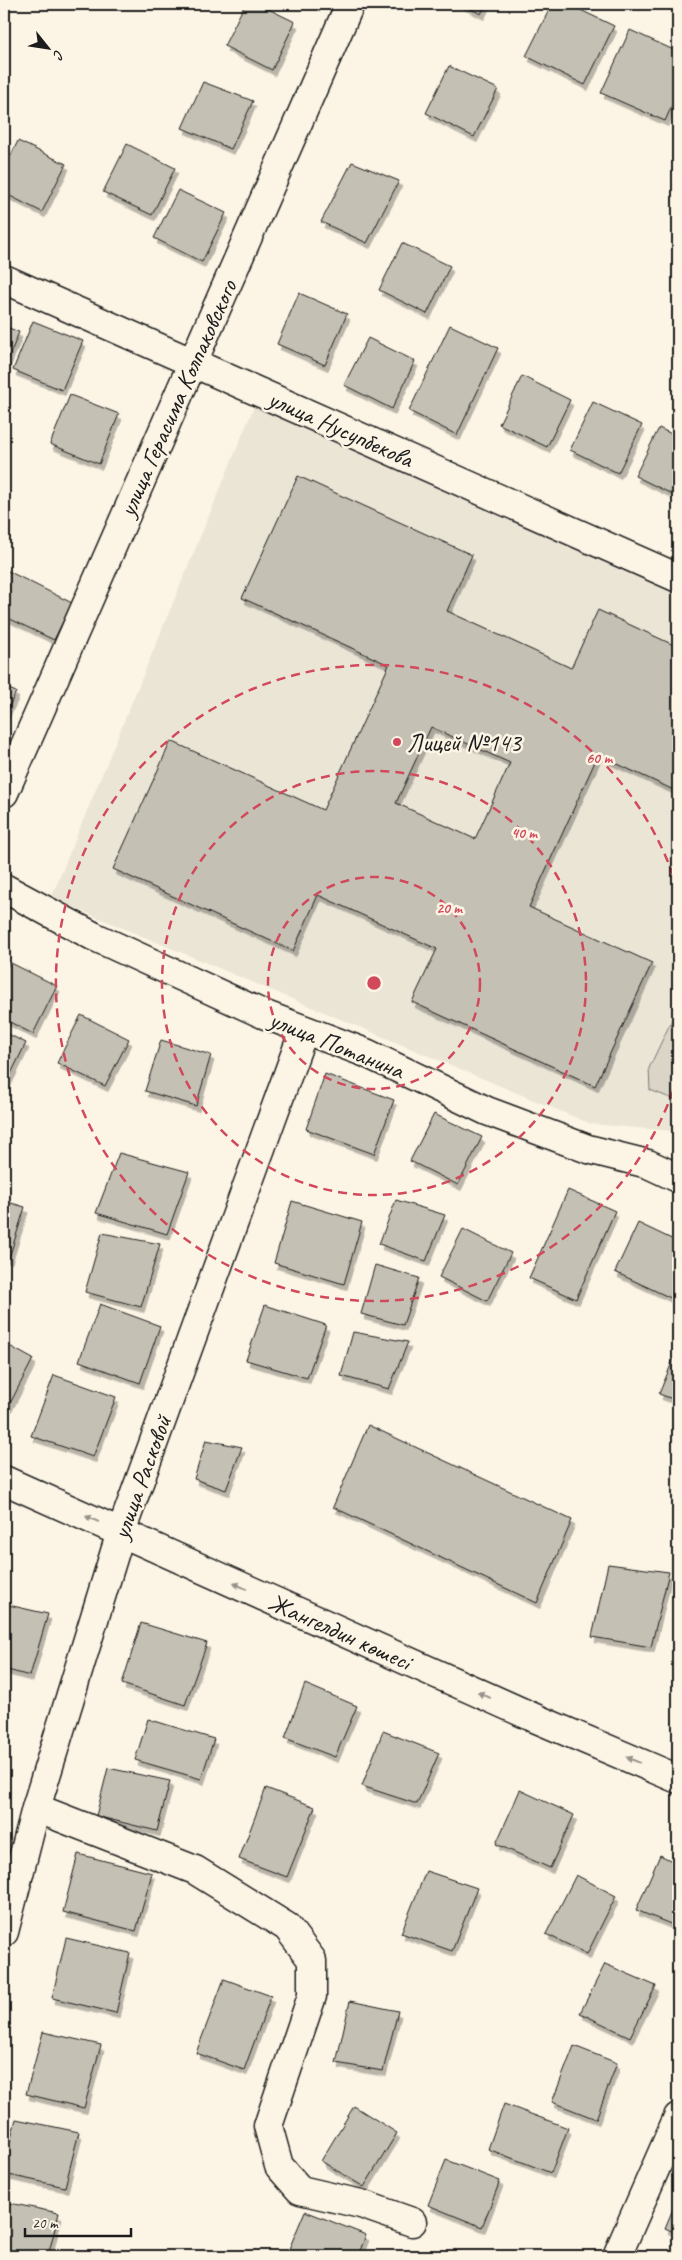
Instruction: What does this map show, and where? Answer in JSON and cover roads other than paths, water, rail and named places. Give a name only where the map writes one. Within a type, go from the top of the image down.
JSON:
[{"type":"street","name":"улица Герасима Колпаковского","points":[[4,793],[350,4]]},
{"type":"street","name":"улица Нусупбекова","points":[[4,279],[678,578]]},
{"type":"street","name":"улица Потанина","points":[[4,888],[93,936],[263,1014],[366,1053],[487,1111],[588,1149],[648,1164],[678,1178]]},
{"type":"street","name":"улица Расковой","points":[[4,1932],[36,1808],[121,1532],[304,1030]]},
{"type":"street","name":"Жангелдин көшесі","points":[[4,1480],[528,1715],[678,1779]]},
{"type":"street","points":[[36,1808],[195,1870],[287,1927],[312,1960],[312,1996],[268,2126],[279,2166],[300,2190],[361,2204],[412,2222]]},
{"type":"street","points":[[617,2256],[678,2116]]},
{"type":"place","name":"Лицей №143","points":[[397,742]]}]
